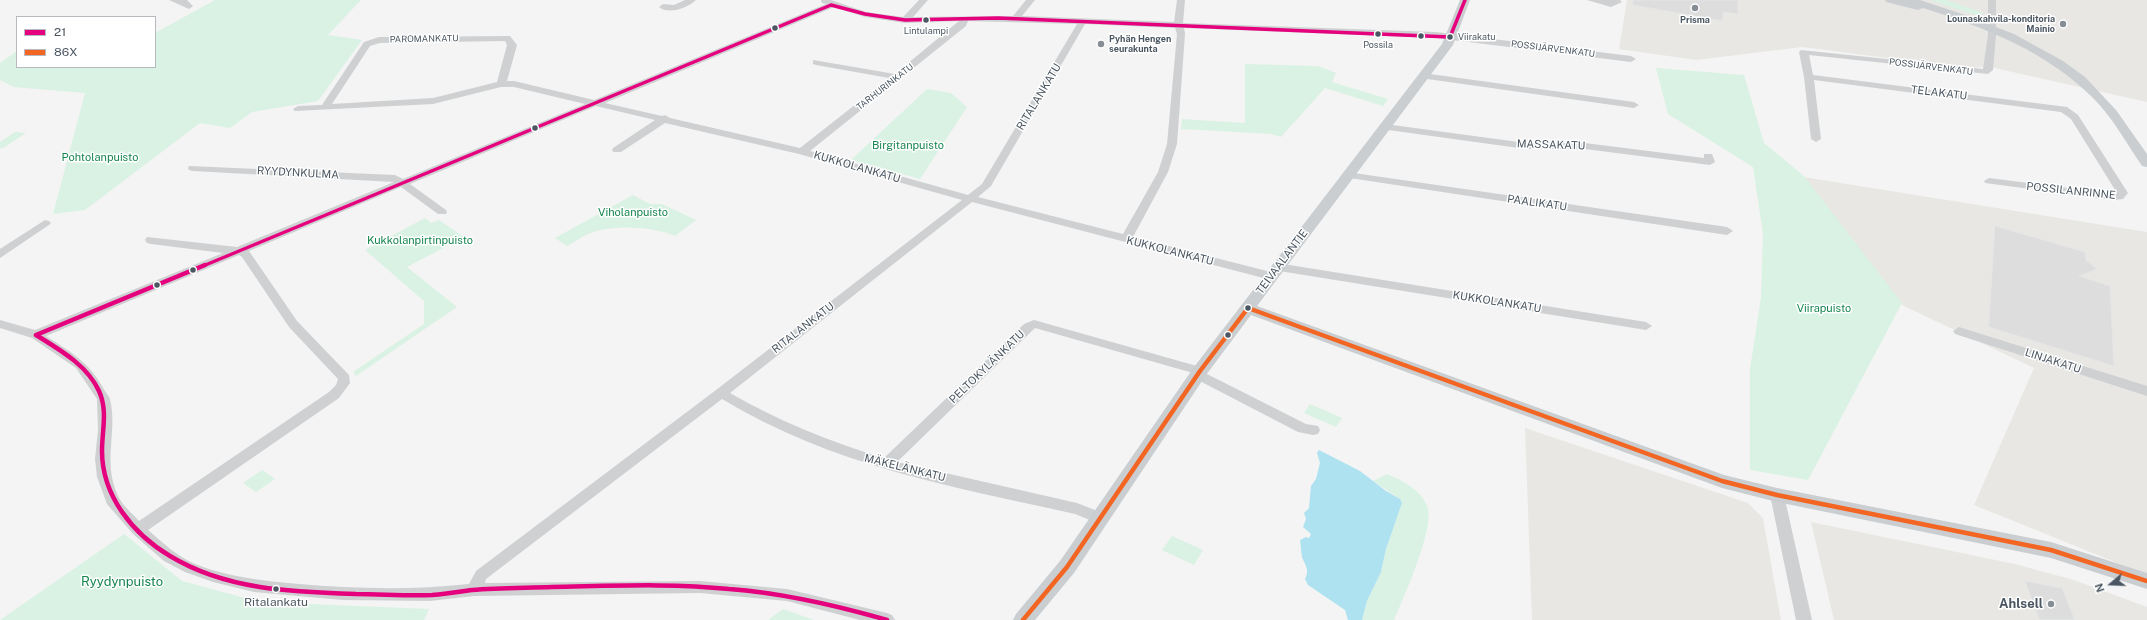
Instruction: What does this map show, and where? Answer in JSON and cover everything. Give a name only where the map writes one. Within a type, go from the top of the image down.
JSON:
[{"type":"main road","name":"TEIVAALANTIE","points":[[1023,620],[1067,567],[1199,373],[1274,271],[1446,45],[1465,0]]},
{"type":"main road","points":[[1890,0],[1946,13]]},
{"type":"main road","points":[[1909,0],[1991,29],[2037,50],[2082,80],[2099,97],[2147,163]]},
{"type":"main road","points":[[1248,308],[1696,472],[1739,486],[2051,550],[2147,581]]},
{"type":"street","points":[[173,0],[187,3],[189,6]]},
{"type":"street","points":[[663,7],[675,8],[692,0]]},
{"type":"street","name":"POSSIJÄRVENKATU","points":[[822,0],[831,5],[865,14],[905,20],[1015,19],[1450,37],[1631,59]]},
{"type":"street","points":[[905,20],[924,0]]},
{"type":"street","points":[[1015,19],[1031,0]]},
{"type":"street","points":[[1126,240],[1163,172],[1172,144],[1180,26],[1178,19],[1181,0]]},
{"type":"street","points":[[1591,0],[1611,4],[1618,2]]},
{"type":"street","name":"POSSIJÄRVENKATU","points":[[1809,77],[1804,52],[1985,72],[1988,70],[1992,0]]},
{"type":"street","points":[[36,335],[401,182],[831,5]]},
{"type":"street","name":"TARHURINKATU","points":[[802,152],[963,24],[964,19]]},
{"type":"street","name":"RITALANKATU","points":[[474,590],[481,575],[720,393],[968,198],[986,186],[1082,22]]},
{"type":"street","name":"PAROMANKATU","points":[[326,107],[332,95],[367,44],[379,40],[506,38],[510,40],[512,45],[501,84]]},
{"type":"street","points":[[816,62],[897,77]]},
{"type":"street","points":[[1423,76],[1634,105]]},
{"type":"street","points":[[1809,77],[1816,139]]},
{"type":"street","name":"TELAKATU","points":[[1809,77],[2059,107],[2068,111]]},
{"type":"street","name":"KUKKOLANKATU","points":[[298,109],[433,101],[501,84],[514,84],[664,118],[802,152],[1126,240],[1274,271],[1646,326]]},
{"type":"street","name":"POSSILANRINNE","points":[[1989,181],[2113,197],[2122,196],[2123,191],[2074,116],[2068,111]]},
{"type":"street","points":[[617,150],[664,118]]},
{"type":"street","name":"MASSAKATU","points":[[1385,127],[1526,146],[1585,146],[1710,162],[1708,156]]},
{"type":"street","name":"RYYDYNKULMA","points":[[193,168],[390,178],[401,182]]},
{"type":"street","name":"PAALIKATU","points":[[1348,175],[1727,232]]},
{"type":"street","points":[[401,182],[442,212]]},
{"type":"street","points":[[0,254],[45,222]]},
{"type":"street","points":[[138,530],[334,395],[344,382],[344,378],[305,339],[288,317],[246,254],[238,251],[151,240]]},
{"type":"street","points":[[0,324],[36,335],[80,365],[92,380],[103,399],[105,430],[102,459],[104,477],[112,500],[138,530],[169,557],[190,568],[254,586],[294,591],[430,595],[474,590],[700,587],[787,595],[887,620]]},
{"type":"street","name":"PELTOKYLÄNKATU","points":[[886,465],[1028,327],[1034,324],[1049,327],[1199,373]]},
{"type":"street","name":"LINJAKATU","points":[[1959,331],[2147,391]]},
{"type":"street","points":[[1199,373],[1303,428],[1313,430]]},
{"type":"street","name":"MÄKELÄNKATU","points":[[720,393],[750,412],[798,436],[886,465],[1077,509],[1100,518]]},
{"type":"street","points":[[1777,494],[1804,620]]},
{"type":"shaded area","points":[[1627,0],[2147,0],[2147,102],[1990,67],[1965,68],[1802,47],[1696,60],[1619,49]]},
{"type":"shaded area","points":[[1803,177],[2147,232],[2147,575],[1974,505],[2034,368],[1900,304]]},
{"type":"shaded area","points":[[1525,428],[1748,503],[1763,518],[1781,620],[1532,620]]},
{"type":"shaded area","points":[[1811,522],[2015,564],[2074,580],[2147,607],[2147,620],[1834,620]]},
{"type":"green space","name":"Pohtolanpuisto","points":[[215,0],[361,0],[328,35],[362,40],[318,101],[252,112],[230,128],[200,123],[85,210],[53,214],[85,93],[14,87],[0,80],[0,63],[16,52],[16,68],[156,68],[156,32]]},
{"type":"green space","points":[[1930,0],[1947,0],[1983,13],[1982,15],[1975,15]]},
{"type":"green space","points":[[1245,64],[1318,66],[1336,73],[1332,82],[1388,99],[1383,106],[1325,88],[1281,137],[1271,134],[1181,129],[1182,119],[1245,123]]},
{"type":"green space","name":"Viirapuisto","points":[[1656,68],[1744,75],[1764,143],[1804,176],[1902,303],[1808,480],[1750,470],[1750,369],[1761,297],[1763,234],[1753,167],[1668,114]]},
{"type":"green space","name":"Birgitanpuisto","points":[[927,89],[951,93],[967,107],[920,179],[851,160]]},
{"type":"green space","points":[[15,132],[26,133],[3,148],[0,148],[0,142]]},
{"type":"green space","name":"Viholanpuisto","points":[[633,195],[650,204],[662,204],[696,220],[675,236],[643,228],[618,228],[595,231],[567,246],[555,238]]},
{"type":"green space","name":"Kukkolanpirtinpuisto","points":[[425,218],[431,223],[439,220],[464,237],[407,267],[457,307],[356,376],[353,372],[424,324],[424,301],[365,250]]},
{"type":"green space","points":[[1310,404],[1342,418],[1336,427],[1304,413]]},
{"type":"green space","points":[[262,470],[275,479],[256,492],[243,483]]},
{"type":"green space","points":[[1387,474],[1410,486],[1424,500],[1429,516],[1427,529],[1417,563],[1394,620],[1362,620],[1367,601],[1381,572],[1386,549],[1402,503],[1400,499],[1373,481]]},
{"type":"green space","name":"Ryydynpuisto","points":[[124,534],[182,581],[260,602],[429,609],[424,620],[0,620]]},
{"type":"green space","points":[[1172,536],[1203,550],[1194,565],[1162,550]]},
{"type":"green space","points":[[783,609],[814,620],[768,620]]},
{"type":"water","points":[[1319,450],[1360,471],[1386,491],[1400,499],[1402,503],[1386,549],[1381,572],[1367,601],[1362,620],[1348,620],[1345,610],[1308,585],[1305,579],[1307,570],[1302,557],[1300,540],[1306,537],[1309,538],[1311,534],[1303,527],[1306,519],[1304,513],[1309,508],[1311,486],[1316,479],[1320,463],[1317,453]]},
{"type":"building","name":"Prisma","points":[[1633,0],[1738,0],[1738,14],[1723,12],[1723,21],[1633,5]]},
{"type":"building","points":[[1995,226],[2085,252],[2086,260],[2097,269],[2079,276],[2110,286],[2114,366],[1989,327]]},
{"type":"building","name":"Ahlsell","points":[[2025,581],[2062,588],[2075,620],[2040,620]]},
{"type":"transit line","name":"21","points":[[1450,37],[1465,0]]},
{"type":"transit line","name":"21","points":[[831,5],[865,14],[905,20],[998,18],[1450,37]]},
{"type":"transit line","name":"21","points":[[36,335],[831,5]]},
{"type":"transit line","name":"86X","points":[[1248,308],[1722,481],[1777,495],[2051,550],[2147,581]]},
{"type":"transit line","name":"86X","points":[[1023,620],[1067,567],[1200,371],[1248,308]]},
{"type":"transit line","name":"21","points":[[36,335],[63,352],[80,366],[94,382],[99,391],[105,413],[102,451],[103,467],[113,498],[122,512],[132,525],[157,547],[192,568],[215,577],[265,588],[290,591],[406,595],[431,595],[476,590],[600,586],[727,588],[808,600],[887,620]]},
{"type":"place","name":"Prisma","points":[[1695,8]]},
{"type":"place","name":"Lintulampi","points":[[926,20]]},
{"type":"place","name":"Lounaskahvila-konditoria Mainio","points":[[2063,24]]},
{"type":"place","name":"Possila","points":[[1378,34]]},
{"type":"place","name":"Viirakatu","points":[[1450,37]]},
{"type":"place","name":"Pyhän Hengen seurakunta","points":[[1101,44]]},
{"type":"place","name":"Ritalankatu","points":[[276,589]]},
{"type":"place","name":"Ahlsell","points":[[2051,604]]}]
